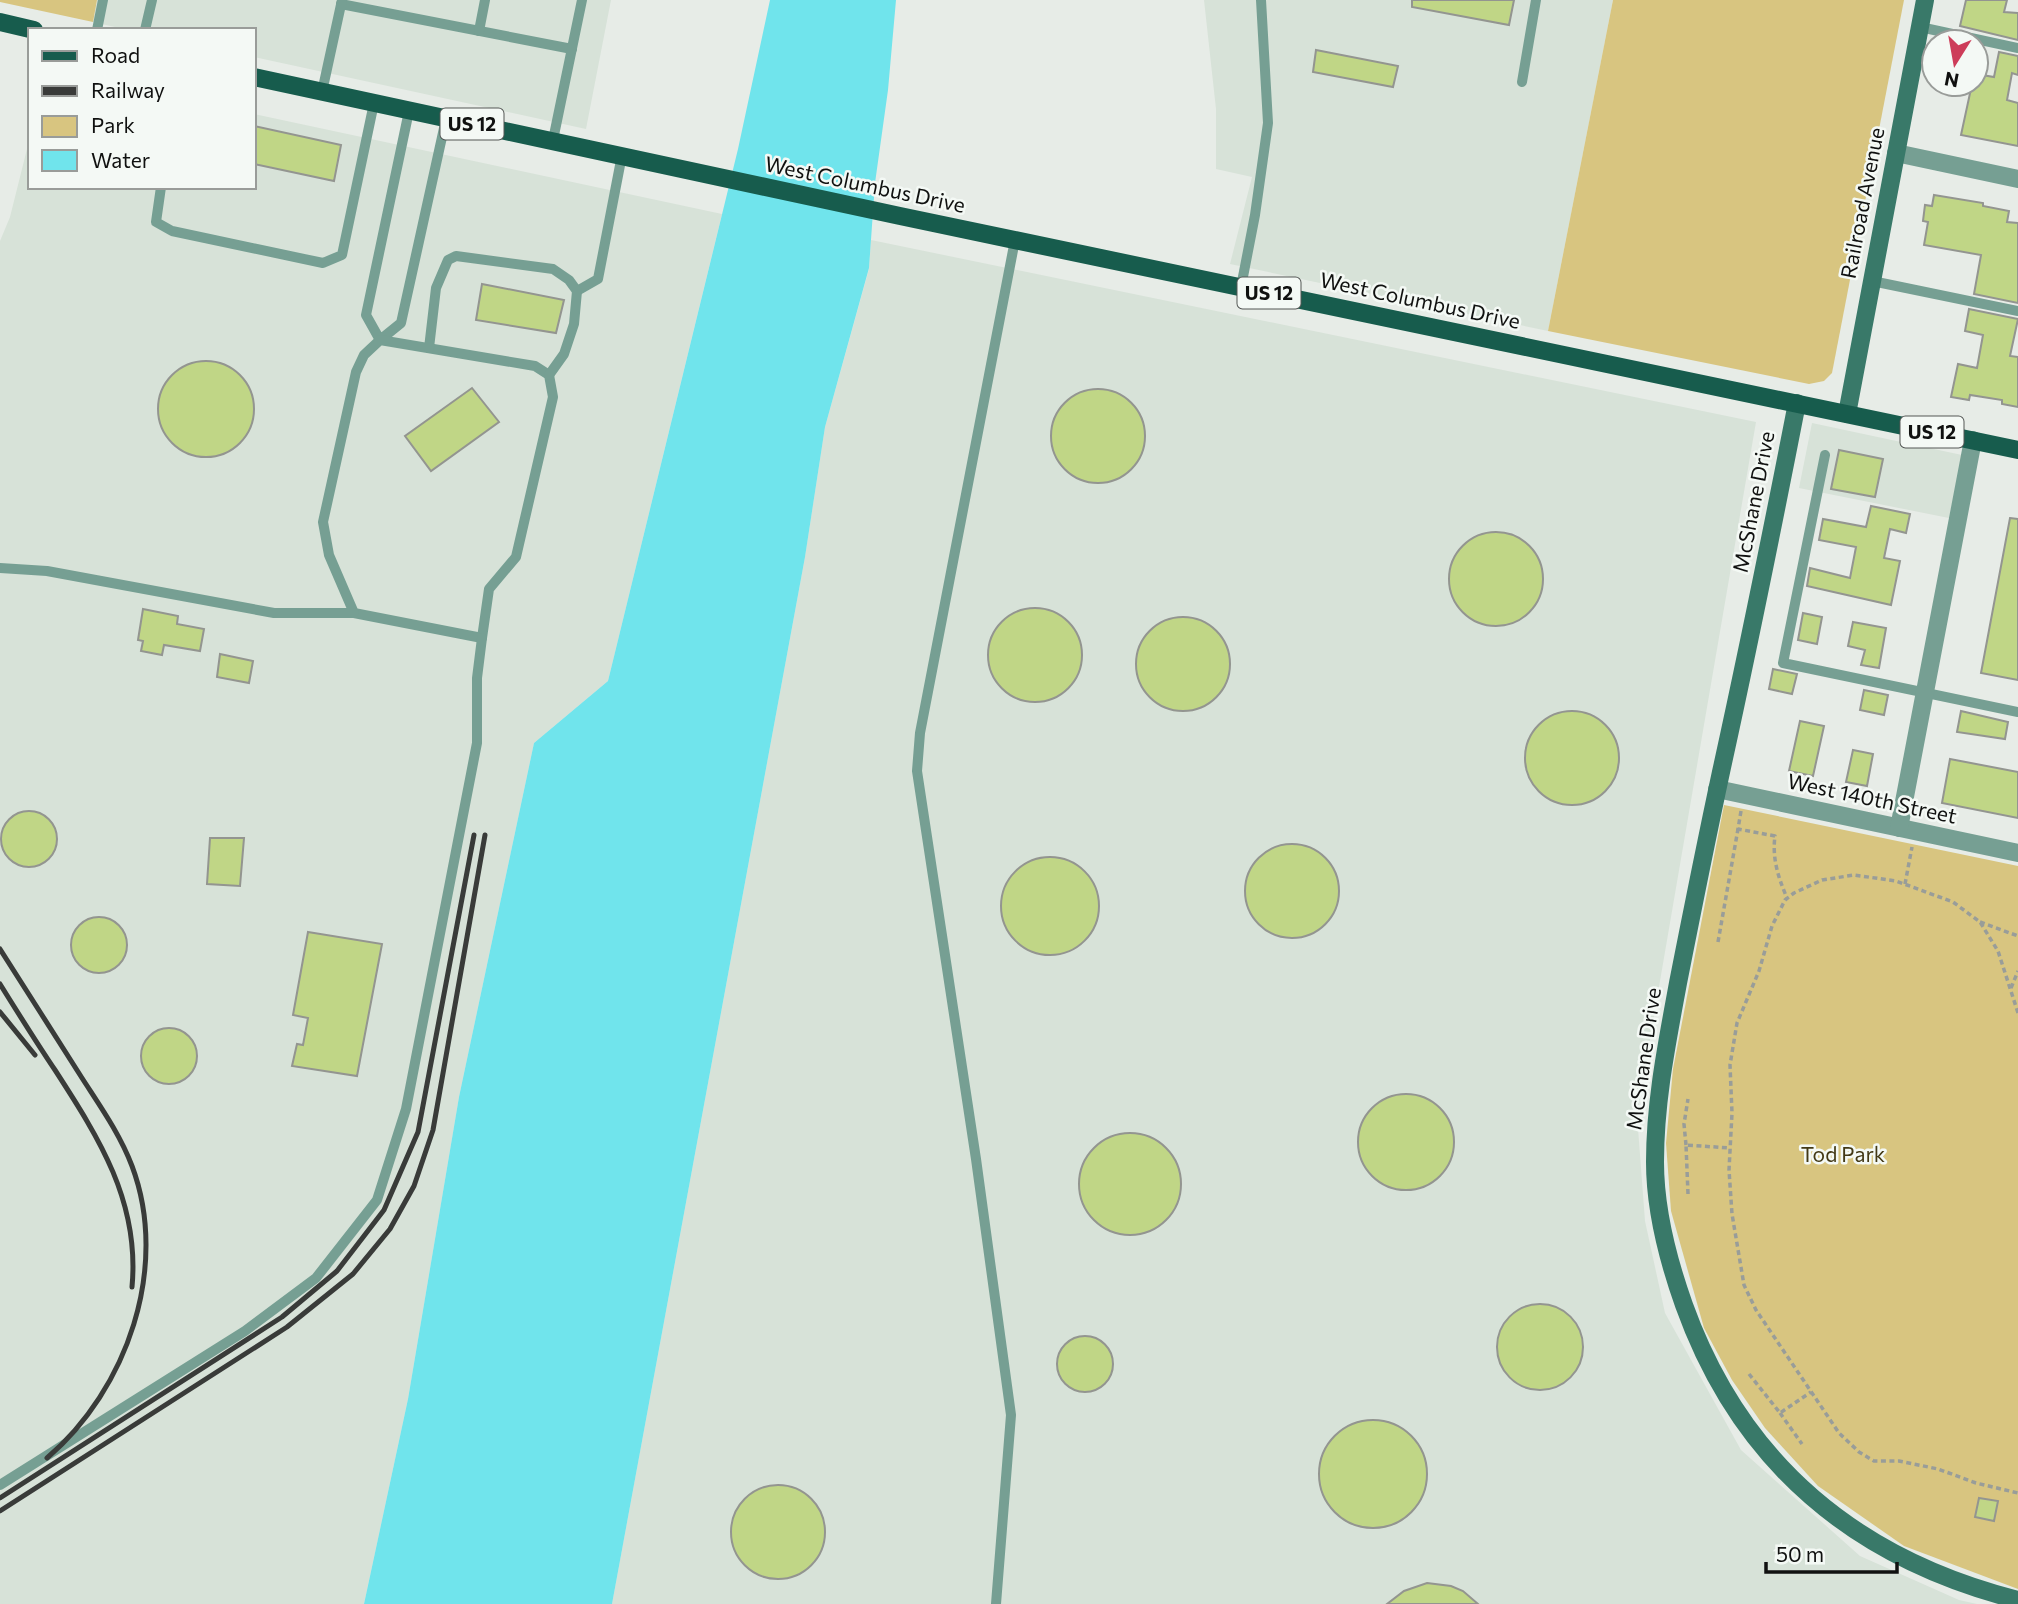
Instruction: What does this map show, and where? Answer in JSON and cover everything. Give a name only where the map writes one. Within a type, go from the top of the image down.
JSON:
[{"type":"main road","points":[[0,22],[28,29]]},
{"type":"main road","name":"US 12","points":[[256,77],[622,155]]},
{"type":"main road","name":"West Columbus Drive","points":[[622,155],[900,216],[2018,450]]},
{"type":"street","name":"Railroad Avenue","points":[[1847,414],[1925,0]]},
{"type":"street","points":[[1896,153],[2018,179]]},
{"type":"street","name":"McShane Drive","points":[[1797,403],[1662,1068],[1655,1166],[1662,1227],[1679,1292],[1706,1359],[1743,1422],[1781,1468],[1845,1524],[1910,1563],[1946,1579],[2018,1601]]},
{"type":"street","points":[[1907,830],[1925,693],[1973,440]]},
{"type":"street","name":"West 140th Street","points":[[1717,789],[2018,853]]},
{"type":"lane","points":[[97,28],[103,0]]},
{"type":"lane","points":[[145,28],[152,0]]},
{"type":"lane","points":[[479,31],[485,0]]},
{"type":"lane","points":[[553,140],[582,0]]},
{"type":"lane","points":[[1241,287],[1255,215],[1268,123],[1261,0]]},
{"type":"lane","points":[[1522,82],[1536,0]]},
{"type":"lane","points":[[322,92],[341,2],[572,49]]},
{"type":"lane","points":[[1920,27],[2018,48]]},
{"type":"lane","points":[[161,189],[156,222],[172,231],[323,263],[342,255],[374,103]]},
{"type":"lane","points":[[380,340],[366,315],[409,111]]},
{"type":"lane","points":[[354,613],[329,555],[323,522],[356,372],[364,355],[401,323],[446,118]]},
{"type":"lane","points":[[577,291],[598,279],[622,155]]},
{"type":"lane","points":[[996,1604],[1011,1415],[976,1159],[917,771],[920,733],[1014,240]]},
{"type":"lane","points":[[0,1485],[244,1331],[316,1278],[377,1200],[406,1110],[477,743],[477,678],[489,589],[516,557],[553,397],[549,375],[564,354],[574,324],[577,291],[569,280],[553,269],[456,256],[448,260],[436,288],[429,348]]},
{"type":"lane","points":[[1872,281],[2018,311]]},
{"type":"lane","points":[[380,340],[535,366],[549,375]]},
{"type":"lane","points":[[1825,455],[1783,663],[2018,712]]},
{"type":"lane","points":[[0,568],[47,571],[274,613],[354,613],[482,638]]},
{"type":"path","points":[[1718,942],[1744,795]]},
{"type":"path","points":[[1738,828],[1775,836],[1773,851],[1779,879],[1787,898]]},
{"type":"path","points":[[1905,884],[1907,830]]},
{"type":"path","points":[[2018,936],[1980,922],[1953,902],[1905,884],[1854,875],[1822,880],[1787,898],[1772,926],[1759,971],[1737,1023],[1730,1065],[1731,1214],[1744,1285],[1756,1310],[1811,1392],[1839,1433],[1859,1452],[1874,1461],[1899,1461],[1938,1469],[1976,1483],[2018,1493]]},
{"type":"path","points":[[1980,922],[1998,951],[2018,1013]]},
{"type":"path","points":[[2011,989],[2018,971]]},
{"type":"path","points":[[1688,1099],[1684,1124],[1688,1194]]},
{"type":"path","points":[[1686,1145],[1730,1148]]},
{"type":"path","points":[[1749,1374],[1802,1444]]},
{"type":"path","points":[[1780,1413],[1811,1392]]},
{"type":"shaded area","points":[[97,0],[611,0],[586,129],[256,57],[256,28],[119,28],[93,22]]},
{"type":"shaded area","points":[[1204,0],[1613,0],[1548,331],[1230,264],[1252,177],[1216,169],[1216,109]]},
{"type":"shaded area","points":[[256,114],[722,214],[608,681],[534,743],[459,1097],[408,1399],[364,1604],[0,1604],[0,241],[10,217],[28,145],[28,189],[256,189]]},
{"type":"shaded area","points":[[871,240],[1756,422],[1637,1115],[1645,1221],[1665,1313],[1741,1450],[1860,1556],[1959,1600],[1977,1604],[612,1604],[805,557],[825,427],[869,269]]},
{"type":"shaded area","points":[[1812,423],[1962,455],[1949,518],[1799,488]]},
{"type":"green space","points":[[0,0],[97,0],[93,22]]},
{"type":"green space","points":[[1613,0],[1904,0],[1832,373],[1824,381],[1809,384],[1548,331]]},
{"type":"green space","name":"Tod Park","points":[[1724,805],[2018,866],[2018,1589],[1904,1546],[1818,1486],[1765,1428],[1732,1380],[1704,1328],[1671,1211],[1666,1143],[1673,1069]]},
{"type":"water","points":[[770,0],[896,0],[888,90],[875,183],[869,268],[825,427],[805,557],[612,1604],[364,1604],[408,1399],[459,1097],[534,743],[608,681],[738,149]]},
{"type":"building","points":[[1412,0],[1514,0],[1509,25],[1412,7]]},
{"type":"building","points":[[1966,0],[2007,0],[2004,12],[2018,13],[2018,40],[1990,33],[1990,28],[1960,26]]},
{"type":"building","points":[[1316,50],[1398,66],[1393,87],[1313,72]]},
{"type":"building","points":[[1999,52],[2018,56],[2018,75],[2012,73],[2007,100],[2018,103],[2018,146],[1961,135],[1969,98],[1990,98],[1990,76],[1994,77]]},
{"type":"building","points":[[256,126],[341,145],[334,181],[256,164]]},
{"type":"building","points":[[1934,195],[1983,203],[1983,206],[2009,211],[2007,222],[2018,223],[2018,303],[1974,294],[1981,255],[1924,245],[1928,222],[1923,221],[1925,205],[1932,206]]},
{"type":"building","points":[[482,284],[564,300],[556,333],[476,320]]},
{"type":"building","points":[[1969,309],[2018,319],[2010,356],[2018,357],[2018,407],[2002,404],[2002,400],[1970,395],[1969,400],[1951,397],[1958,364],[1977,368],[1983,335],[1965,331]]},
{"type":"building","points":[[206,361],[224,365],[240,375],[250,391],[254,409],[250,427],[240,443],[224,453],[206,457],[188,453],[172,443],[162,427],[158,409],[162,391],[172,375],[188,365]]},
{"type":"building","points":[[472,388],[499,422],[431,471],[405,436]]},
{"type":"building","points":[[1098,389],[1116,393],[1131,403],[1141,418],[1145,436],[1141,454],[1131,469],[1116,479],[1098,483],[1080,479],[1065,469],[1055,454],[1051,436],[1055,418],[1065,403],[1080,393]]},
{"type":"building","points":[[1839,450],[1883,459],[1875,497],[1831,489]]},
{"type":"building","points":[[1871,506],[1910,514],[1906,533],[1890,529],[1884,558],[1900,561],[1891,605],[1807,586],[1810,568],[1850,578],[1856,547],[1819,540],[1823,519],[1866,527]]},
{"type":"building","points":[[2010,518],[2018,519],[2018,680],[1981,673]]},
{"type":"building","points":[[1496,532],[1514,536],[1529,546],[1539,561],[1543,579],[1539,597],[1529,612],[1514,622],[1496,626],[1478,622],[1463,612],[1453,597],[1449,579],[1453,561],[1463,546],[1478,536]]},
{"type":"building","points":[[1035,608],[1053,612],[1068,622],[1078,637],[1082,655],[1078,673],[1068,688],[1053,698],[1035,702],[1017,698],[1002,688],[992,673],[988,655],[992,637],[1002,622],[1017,612]]},
{"type":"building","points":[[143,609],[178,616],[177,624],[204,629],[200,651],[164,645],[162,655],[141,651],[143,641],[138,640]]},
{"type":"building","points":[[1803,613],[1822,617],[1817,644],[1798,640]]},
{"type":"building","points":[[1183,617],[1201,621],[1216,631],[1226,646],[1230,664],[1226,682],[1216,697],[1201,707],[1183,711],[1165,707],[1150,697],[1140,682],[1136,664],[1140,646],[1150,631],[1165,621]]},
{"type":"building","points":[[1853,622],[1886,628],[1879,668],[1861,665],[1865,650],[1848,646]]},
{"type":"building","points":[[220,654],[253,661],[249,683],[217,677]]},
{"type":"building","points":[[1773,669],[1797,674],[1792,694],[1769,689]]},
{"type":"building","points":[[1864,690],[1888,695],[1884,715],[1860,710]]},
{"type":"building","points":[[1572,711],[1590,715],[1605,725],[1615,740],[1619,758],[1615,776],[1605,791],[1590,801],[1572,805],[1554,801],[1539,791],[1529,776],[1525,758],[1529,740],[1539,725],[1554,715]]},
{"type":"building","points":[[1961,711],[2008,722],[2005,739],[1957,732]]},
{"type":"building","points":[[1800,721],[1824,726],[1813,776],[1789,771]]},
{"type":"building","points":[[1853,750],[1873,754],[1867,786],[1846,782]]},
{"type":"building","points":[[1950,759],[2018,772],[2018,818],[1942,803]]},
{"type":"building","points":[[29,811],[44,816],[52,824],[57,839],[52,854],[44,862],[29,867],[14,862],[6,854],[1,839],[6,824],[14,816]]},
{"type":"building","points":[[210,838],[244,838],[240,886],[207,884]]},
{"type":"building","points":[[1292,844],[1310,848],[1325,858],[1335,873],[1339,891],[1335,909],[1325,924],[1310,934],[1292,938],[1274,934],[1259,924],[1249,909],[1245,891],[1249,873],[1259,858],[1274,848]]},
{"type":"building","points":[[1040,857],[1060,857],[1085,871],[1096,887],[1099,906],[1096,925],[1085,941],[1060,955],[1040,955],[1023,947],[1009,933],[1001,916],[1001,896],[1009,879],[1023,865]]},
{"type":"building","points":[[99,917],[114,922],[122,930],[127,945],[122,960],[114,968],[99,973],[84,968],[76,960],[71,945],[76,930],[84,922]]},
{"type":"building","points":[[308,932],[382,944],[357,1076],[292,1066],[297,1044],[303,1045],[308,1018],[293,1015]]},
{"type":"building","points":[[169,1028],[184,1033],[192,1041],[197,1056],[192,1071],[184,1079],[169,1084],[154,1079],[146,1071],[141,1056],[146,1041],[154,1033]]},
{"type":"building","points":[[1406,1094],[1424,1098],[1440,1108],[1450,1124],[1454,1142],[1450,1160],[1440,1176],[1424,1186],[1406,1190],[1388,1186],[1372,1176],[1362,1160],[1358,1142],[1362,1124],[1372,1108],[1388,1098]]},
{"type":"building","points":[[1130,1133],[1149,1137],[1166,1148],[1177,1165],[1181,1184],[1177,1203],[1166,1220],[1149,1231],[1130,1235],[1111,1231],[1094,1220],[1083,1203],[1079,1184],[1083,1165],[1094,1148],[1111,1137]]},
{"type":"building","points":[[1540,1304],[1556,1308],[1570,1317],[1579,1331],[1583,1347],[1579,1363],[1570,1377],[1556,1386],[1540,1390],[1524,1386],[1510,1377],[1501,1363],[1497,1347],[1501,1331],[1510,1317],[1524,1308]]},
{"type":"building","points":[[1085,1336],[1100,1341],[1108,1349],[1113,1364],[1108,1379],[1100,1387],[1085,1392],[1070,1387],[1062,1379],[1057,1364],[1062,1349],[1070,1341]]},
{"type":"building","points":[[1373,1420],[1394,1424],[1411,1436],[1423,1453],[1427,1474],[1423,1495],[1411,1512],[1394,1524],[1373,1528],[1352,1524],[1335,1512],[1323,1495],[1319,1474],[1323,1453],[1335,1436],[1352,1424]]},
{"type":"building","points":[[778,1485],[796,1489],[811,1499],[821,1514],[825,1532],[821,1550],[811,1565],[796,1575],[778,1579],[760,1575],[745,1565],[735,1550],[731,1532],[735,1514],[745,1499],[760,1489]]},
{"type":"building","points":[[1979,1498],[1998,1501],[1994,1521],[1975,1517]]},
{"type":"building","points":[[1427,1583],[1451,1586],[1463,1591],[1478,1604],[1387,1604],[1404,1591]]},
{"type":"railway","points":[[0,1498],[282,1317],[337,1271],[384,1210],[418,1132],[474,835]]},
{"type":"railway","points":[[0,1511],[287,1327],[353,1274],[390,1229],[414,1186],[433,1130],[485,835]]},
{"type":"railway","points":[[0,949],[116,1131],[132,1166],[143,1205],[146,1245],[143,1285],[134,1324],[119,1362],[99,1398],[75,1430],[47,1458]]},
{"type":"railway","points":[[0,984],[87,1121],[113,1172],[130,1227],[132,1287]]},
{"type":"railway","points":[[0,1012],[35,1055]]}]
